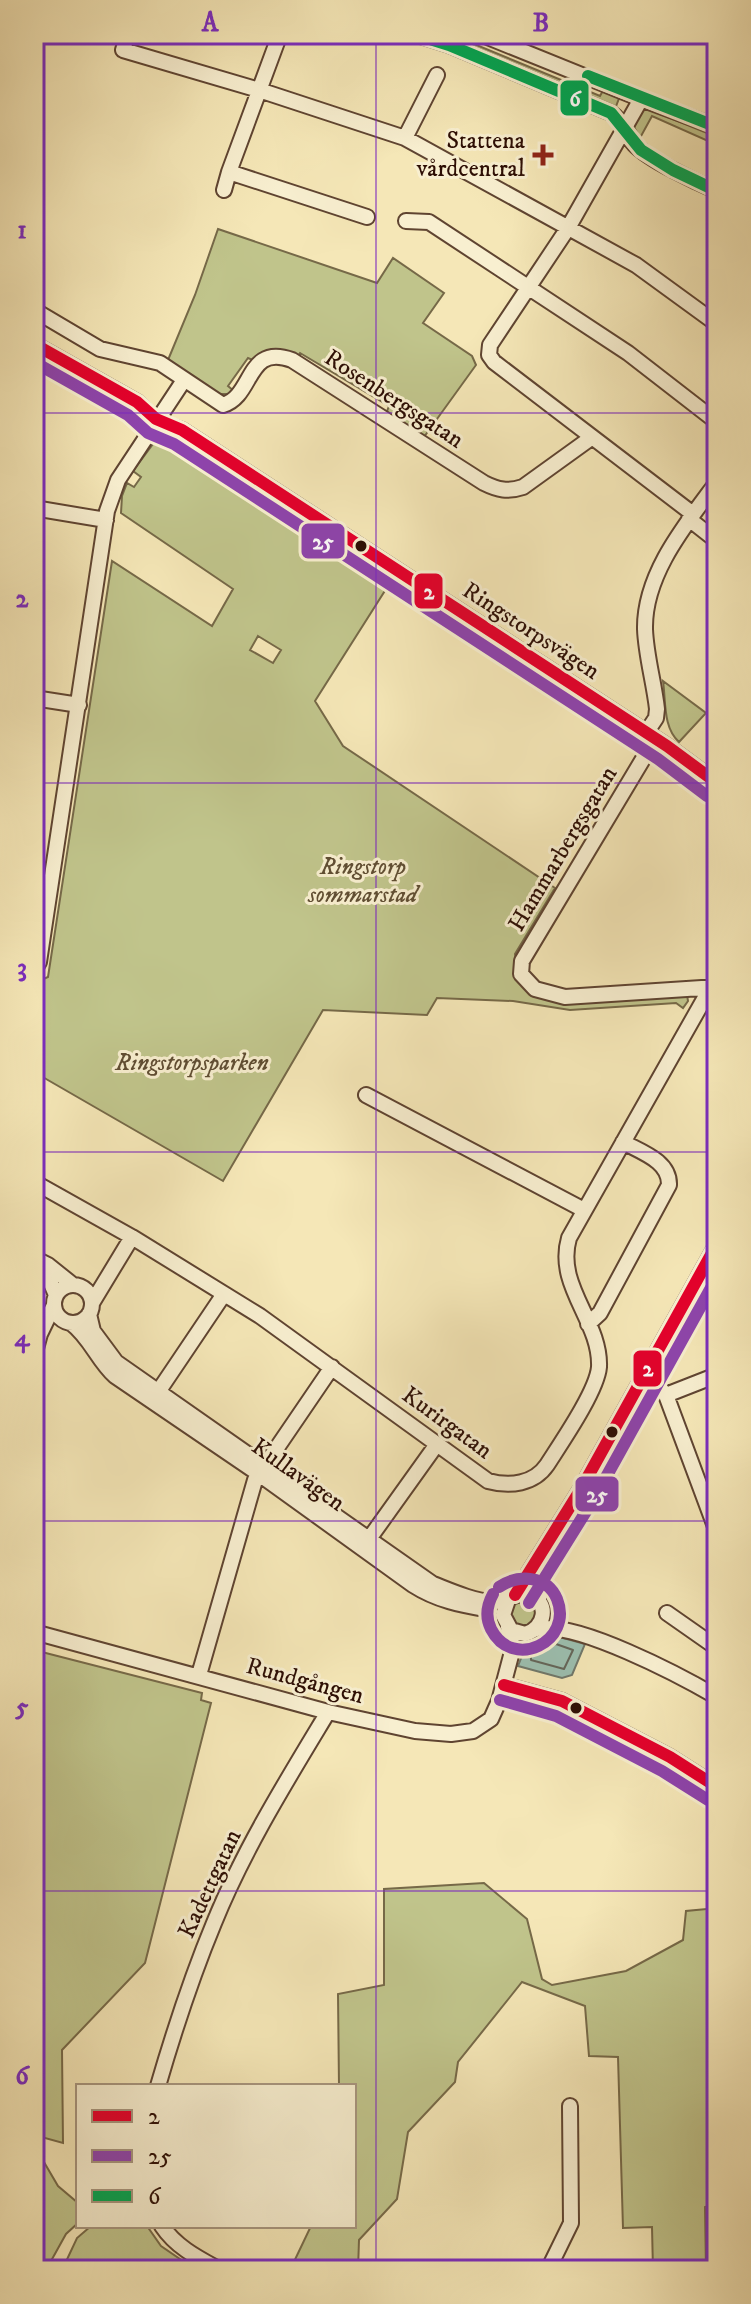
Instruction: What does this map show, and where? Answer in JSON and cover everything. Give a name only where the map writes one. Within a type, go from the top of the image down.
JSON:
[{"type":"street","points":[[128,34],[123,50],[405,138],[636,265],[717,324]]},
{"type":"street","points":[[224,190],[280,34]]},
{"type":"street","points":[[414,34],[449,45],[611,113],[642,151],[717,191]]},
{"type":"street","points":[[480,34],[717,127]]},
{"type":"street","points":[[405,138],[437,75]]},
{"type":"street","points":[[641,99],[568,228],[490,345],[489,355],[717,541]]},
{"type":"street","points":[[229,172],[367,217]]},
{"type":"street","points":[[406,221],[429,222],[628,353],[717,422]]},
{"type":"street","name":"Rosenbergsgatan","points":[[34,310],[90,345],[160,363],[220,405],[234,398],[261,361],[273,356],[285,358],[484,483],[505,491],[513,491],[532,482],[591,438]]},
{"type":"street","name":"Ringstorpsvägen","points":[[34,344],[137,402],[156,419]]},
{"type":"street","name":"Ringstorpsvägen","points":[[34,361],[141,416],[182,430],[717,783]]},
{"type":"street","points":[[34,971],[39,962],[106,520],[118,480],[184,380]]},
{"type":"street","points":[[650,736],[657,709],[646,641],[648,604],[658,573],[691,517],[717,482]]},
{"type":"street","points":[[34,508],[106,520]]},
{"type":"street","points":[[34,698],[79,705]]},
{"type":"street","name":"Hammarbergsgatan","points":[[650,736],[522,961],[521,974],[535,989],[565,997],[714,987]]},
{"type":"street","name":"Kurirgatan","points":[[34,1182],[224,1294],[332,1367],[492,1483],[518,1483],[540,1474],[573,1423],[596,1378],[598,1359],[565,1263],[569,1238],[714,987]]},
{"type":"street","points":[[366,1095],[584,1210]]},
{"type":"street","points":[[588,1324],[600,1313],[669,1187],[668,1174],[662,1164],[623,1142]]},
{"type":"street","points":[[40,1334],[48,1327],[81,1321],[132,1237]]},
{"type":"street","points":[[717,1244],[562,1522],[503,1610],[506,1624],[518,1633],[556,1627],[652,1663],[717,1697]]},
{"type":"street","points":[[34,1258],[88,1293],[89,1334],[55,1311],[49,1279],[34,1267]]},
{"type":"street","points":[[34,1356],[40,1334],[63,1288],[106,1281]]},
{"type":"street","points":[[158,1392],[224,1294]]},
{"type":"street","name":"Kullavägen","points":[[89,1334],[116,1362],[430,1597],[490,1610],[506,1624]]},
{"type":"street","name":"Kullavägen","points":[[89,1334],[101,1361],[115,1376],[369,1539],[433,1584],[479,1599],[512,1598]]},
{"type":"street","points":[[199,1675],[262,1470],[332,1367]]},
{"type":"street","points":[[666,1395],[717,1375]]},
{"type":"street","points":[[642,1378],[656,1384],[666,1395],[717,1532]]},
{"type":"street","points":[[369,1539],[437,1444]]},
{"type":"street","points":[[531,1632],[541,1607],[542,1570],[562,1522]]},
{"type":"street","points":[[512,1598],[524,1593],[559,1621],[652,1654],[717,1688]]},
{"type":"street","points":[[667,1613],[717,1648]]},
{"type":"street","name":"Rundgången","points":[[34,1632],[328,1712],[415,1731],[463,1734],[491,1719],[513,1648],[506,1624]]},
{"type":"street","name":"Rundgången","points":[[513,1648],[531,1632]]},
{"type":"street","points":[[504,1685],[562,1701],[670,1757],[717,1787]]},
{"type":"street","name":"Kadettgatan","points":[[159,2084],[180,2013],[215,1920],[260,1827],[328,1712]]},
{"type":"street","points":[[548,2270],[571,2223],[570,2106]]},
{"type":"street","points":[[164,2228],[189,2253],[220,2270]]},
{"type":"green space","points":[[454,34],[471,34],[469,42],[600,96],[605,87],[621,93],[615,109],[452,43]]},
{"type":"green space","points":[[643,107],[717,137],[717,145],[652,116],[640,138],[633,125]]},
{"type":"green space","points":[[218,229],[377,283],[393,258],[444,293],[423,323],[472,356],[476,365],[424,437],[386,414],[389,406],[300,353],[296,359],[255,361],[248,358],[228,386],[234,391],[229,394],[217,394],[168,360]]},
{"type":"green space","points":[[162,437],[168,437],[203,456],[393,578],[315,701],[343,746],[555,888],[515,954],[518,972],[536,992],[687,995],[688,1001],[683,1008],[676,1003],[570,1010],[513,1001],[437,998],[427,1015],[323,1010],[223,1181],[34,1072],[34,983],[48,977],[112,561],[212,626],[233,589],[121,513],[127,483],[134,487],[141,477],[133,471]],"holes":[[[258,636],[281,650],[273,663],[250,650]]]},
{"type":"green space","points":[[663,681],[706,713],[679,742],[670,730]]},
{"type":"green space","points":[[523,1600],[532,1604],[536,1613],[532,1622],[523,1626],[514,1622],[510,1613],[514,1604]]},
{"type":"green space","points":[[34,1650],[202,1693],[201,1700],[211,1703],[145,1963],[62,2050],[63,2143],[34,2135]]},
{"type":"green space","points":[[484,1883],[527,1919],[542,1979],[552,1985],[626,1971],[683,1940],[686,1911],[717,1908],[717,2204],[705,2207],[706,2270],[653,2270],[652,2227],[623,2228],[618,2057],[589,2056],[585,2006],[522,1982],[458,2062],[455,2082],[408,2132],[397,2199],[359,2240],[358,2270],[290,2270],[310,2228],[356,2228],[356,2084],[339,2084],[338,1994],[384,1985],[384,1889]]},
{"type":"green space","points":[[34,2145],[58,2186],[76,2201],[76,2225],[66,2234],[46,2270],[34,2270]]},
{"type":"green space","points":[[89,2228],[148,2228],[161,2246],[196,2270],[62,2270],[77,2238]]},
{"type":"water","points":[[556,1636],[585,1644],[572,1675],[562,1678],[518,1666],[532,1645]]},
{"type":"transit line","name":"6","points":[[414,34],[449,45],[611,113],[641,150],[673,170],[717,191]]},
{"type":"transit line","name":"6","points":[[588,76],[717,127]]},
{"type":"transit line","name":"2","points":[[34,344],[137,402],[156,419],[182,430],[667,746],[717,783]]},
{"type":"transit line","name":"25","points":[[34,362],[128,415],[148,433],[174,444],[658,759],[707,796]]},
{"type":"transit line","name":"2","points":[[515,1595],[581,1489],[717,1244]]},
{"type":"transit line","name":"25","points":[[529,1603],[595,1497],[717,1277]]},
{"type":"transit line","name":"25","points":[[493,1594],[488,1607],[488,1620],[501,1642],[513,1648],[526,1649],[539,1646],[549,1638],[557,1627],[560,1614],[552,1591],[531,1579],[515,1580],[499,1587]]},
{"type":"transit line","name":"2","points":[[504,1685],[562,1701],[670,1757],[717,1787]]},
{"type":"transit line","name":"25","points":[[500,1700],[556,1716],[662,1771],[708,1800]]},
{"type":"place","name":"Stattena vårdcentral","points":[[543,155]]},
{"type":"park label","name":"Ringstorp sommarstad","points":[[363,881]]},
{"type":"park label","name":"Ringstorpsparken","points":[[192,1063]]}]
